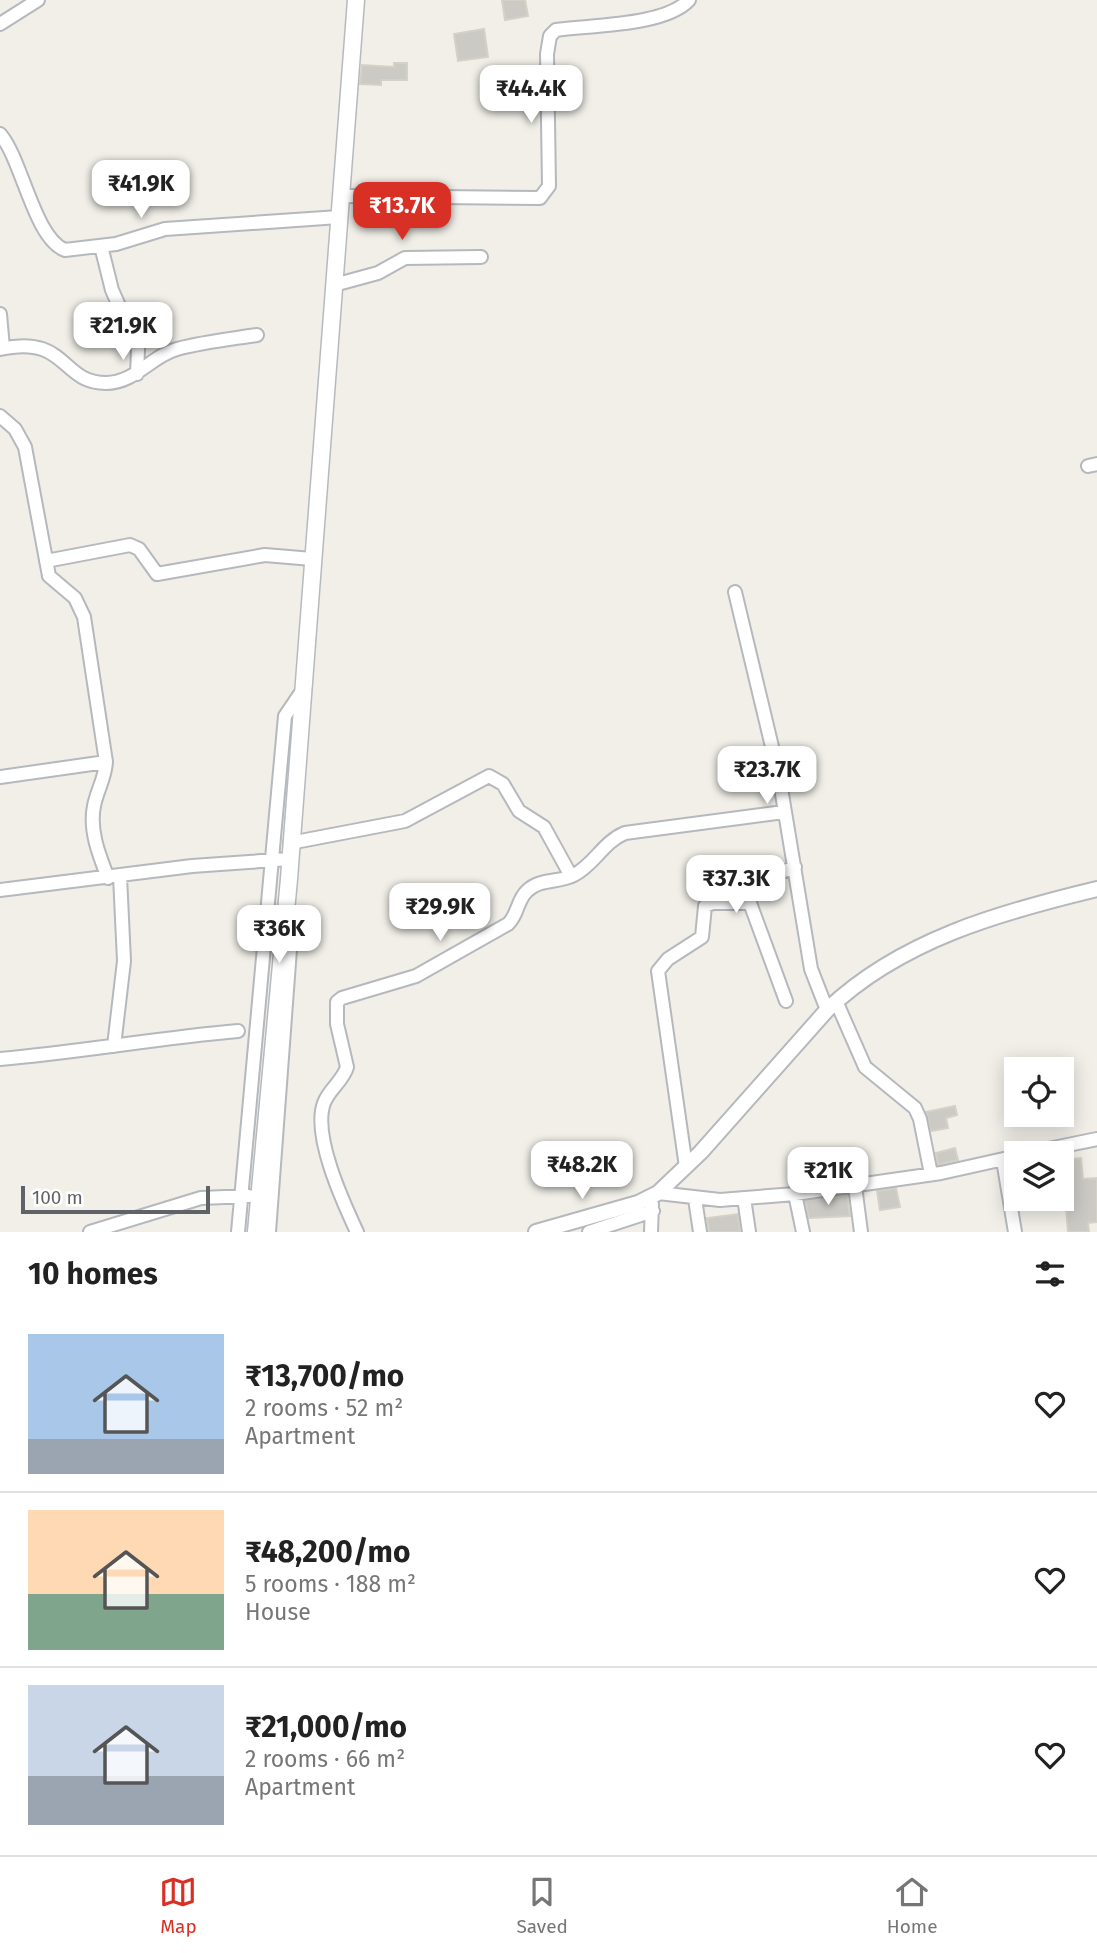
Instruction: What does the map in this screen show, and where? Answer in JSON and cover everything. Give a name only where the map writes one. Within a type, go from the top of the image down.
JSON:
[{"type":"main road","points":[[256,1232],[293,848],[298,740],[356,0]]},
{"type":"street","points":[[0,24],[38,0]]},
{"type":"street","points":[[341,196],[540,198],[549,186],[547,54],[550,36],[556,30],[652,18],[676,10],[689,0]]},
{"type":"street","points":[[0,134],[13,152],[24,188],[53,242],[65,250],[101,246],[165,229],[339,217]]},
{"type":"street","points":[[101,246],[112,290],[138,349],[136,374]]},
{"type":"street","points":[[334,285],[379,274],[405,258],[481,257]]},
{"type":"street","points":[[0,314],[1,348],[30,346],[52,351],[90,382],[113,383],[136,374],[151,362],[177,349],[257,335]]},
{"type":"street","points":[[0,416],[15,429],[25,447],[49,576],[75,598],[85,617],[106,762],[105,775],[95,802],[93,826],[97,850],[114,877],[124,961],[114,1046]]},
{"type":"street","points":[[46,561],[130,545],[139,549],[158,574],[265,555],[312,559]]},
{"type":"street","points":[[736,592],[779,776],[811,969],[865,1067],[915,1108],[920,1119],[931,1174]]},
{"type":"street","points":[[238,1232],[285,716],[302,691]]},
{"type":"street","points":[[0,777],[106,762]]},
{"type":"street","points":[[0,890],[272,859],[293,848],[405,821],[489,776],[503,784],[519,811],[544,827],[571,876]]},
{"type":"street","points":[[357,1232],[340,1194],[323,1125],[324,1102],[347,1067],[337,1024],[337,1002],[342,998],[416,976],[508,924],[514,918],[528,890],[546,881],[571,876],[589,863],[606,843],[625,833],[784,812]]},
{"type":"street","points":[[269,1232],[293,848]]},
{"type":"street","points":[[786,1001],[750,903],[752,887],[756,881],[795,867]]},
{"type":"street","points":[[589,1232],[650,1201],[685,1167],[831,1006],[883,966],[976,922],[1097,889]]},
{"type":"street","points":[[685,1167],[658,971],[668,959],[702,937],[705,906],[713,903],[750,903]]},
{"type":"street","points":[[0,1059],[238,1031]]},
{"type":"street","points":[[1074,1144],[1097,1139]]},
{"type":"street","points":[[536,1232],[650,1201],[795,1194],[931,1174],[1003,1160],[1014,1232]]},
{"type":"street","points":[[855,1186],[861,1232]]},
{"type":"street","points":[[795,1194],[803,1232]]},
{"type":"street","points":[[90,1232],[201,1198],[241,1195],[260,1197]]},
{"type":"street","points":[[744,1198],[749,1232]]},
{"type":"street","points":[[695,1199],[700,1232]]},
{"type":"street","points":[[650,1201],[651,1232]]},
{"type":"building","points":[[502,0],[525,0],[528,16],[505,20]]},
{"type":"building","points":[[484,29],[488,57],[458,61],[454,34]]},
{"type":"building","points":[[394,63],[407,63],[407,80],[381,80],[381,85],[360,84],[362,65],[394,67]]},
{"type":"building","points":[[955,1106],[957,1115],[946,1118],[948,1128],[931,1131],[926,1112]]},
{"type":"building","points":[[955,1148],[958,1160],[938,1165],[936,1153]]},
{"type":"building","points":[[1081,1158],[1083,1179],[1097,1178],[1097,1222],[1088,1223],[1089,1232],[1068,1232],[1066,1211],[1074,1211],[1074,1159]]},
{"type":"building","points":[[896,1188],[900,1207],[880,1210],[877,1191]]},
{"type":"building","points":[[847,1195],[850,1216],[809,1218],[805,1201]]},
{"type":"building","points":[[738,1214],[740,1232],[709,1232],[707,1218]]}]
